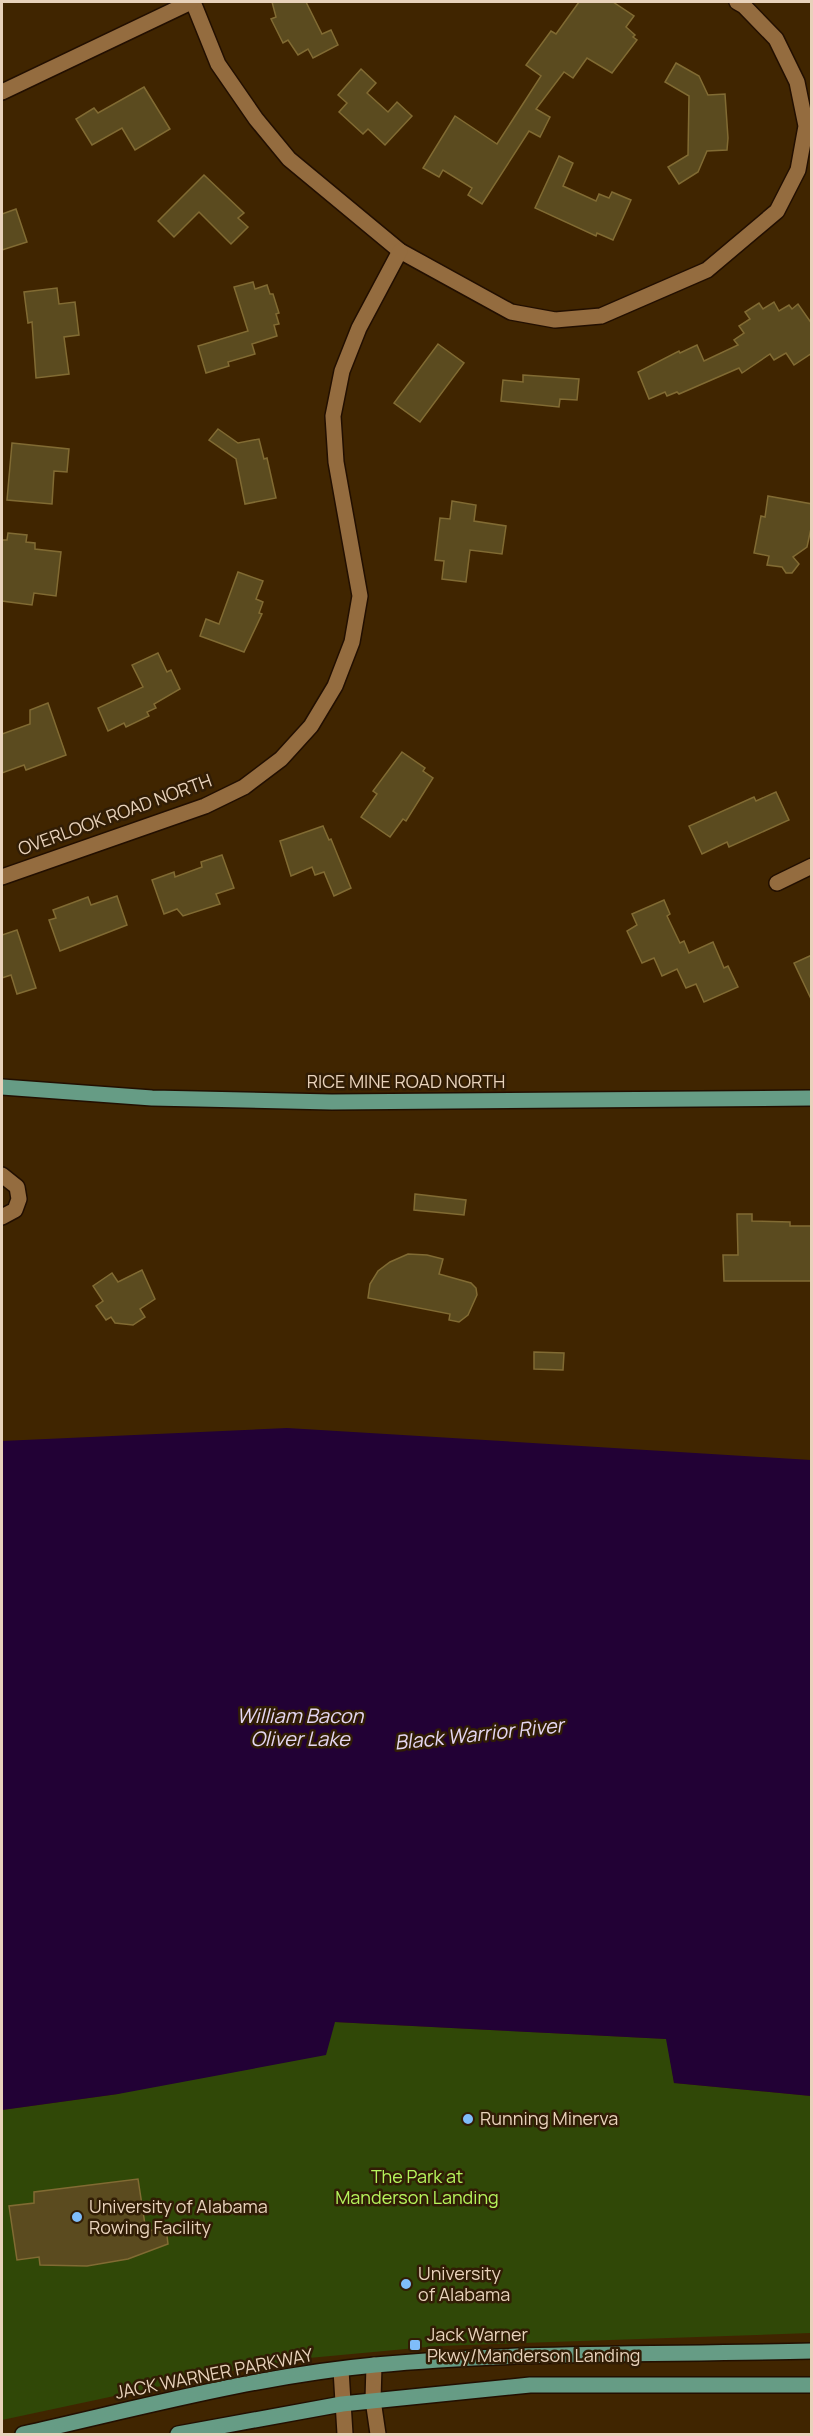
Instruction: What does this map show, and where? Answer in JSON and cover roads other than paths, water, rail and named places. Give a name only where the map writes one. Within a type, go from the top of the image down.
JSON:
[{"type":"main road","name":"RICE MINE ROAD NORTH","points":[[2,1087],[152,1098],[332,1102],[812,1098]]},
{"type":"main road","name":"JACK WARNER PARKWAY","points":[[22,2434],[241,2385],[374,2365],[495,2358],[812,2351]]},
{"type":"main road","points":[[178,2434],[342,2404],[530,2385],[812,2385]]},
{"type":"street","points":[[2,92],[192,2],[218,64],[256,119],[289,159],[400,251],[511,312],[555,320],[601,316],[707,270],[777,211],[798,171],[806,126],[798,82],[776,39],[744,6],[737,2]]},
{"type":"street","name":"OVERLOOK ROAD NORTH","points":[[2,877],[205,806],[244,787],[272,766],[311,726],[335,686],[352,642],[360,596],[336,462],[333,416],[335,405],[342,370],[359,328],[400,251]]},
{"type":"street","points":[[777,883],[812,866]]},
{"type":"street","points":[[2,1175],[17,1187],[19,1199],[15,1210],[2,1217]]},
{"type":"street","points":[[374,2365],[373,2400],[378,2434]]},
{"type":"street","points":[[340,2370],[345,2434]]},
{"type":"water","name":"William Bacon Oliver Lake","points":[[287,1428],[811,1460],[811,2096],[674,2083],[666,2039],[335,2022],[326,2055],[118,2094],[2,2110],[2,1441]]},
{"type":"place","name":"Running Minerva","points":[[468,2119]]},
{"type":"place","name":"University of Alabama Rowing Facility","points":[[77,2217]]},
{"type":"place","name":"University of Alabama","points":[[406,2284]]},
{"type":"place","name":"Jack Warner Pkwy/Manderson Landing","points":[[415,2345]]},
{"type":"water label","name":"Black Warrior River","points":[[479,1734]]},
{"type":"park label","name":"The Park at Manderson Landing","points":[[417,2187]]}]
